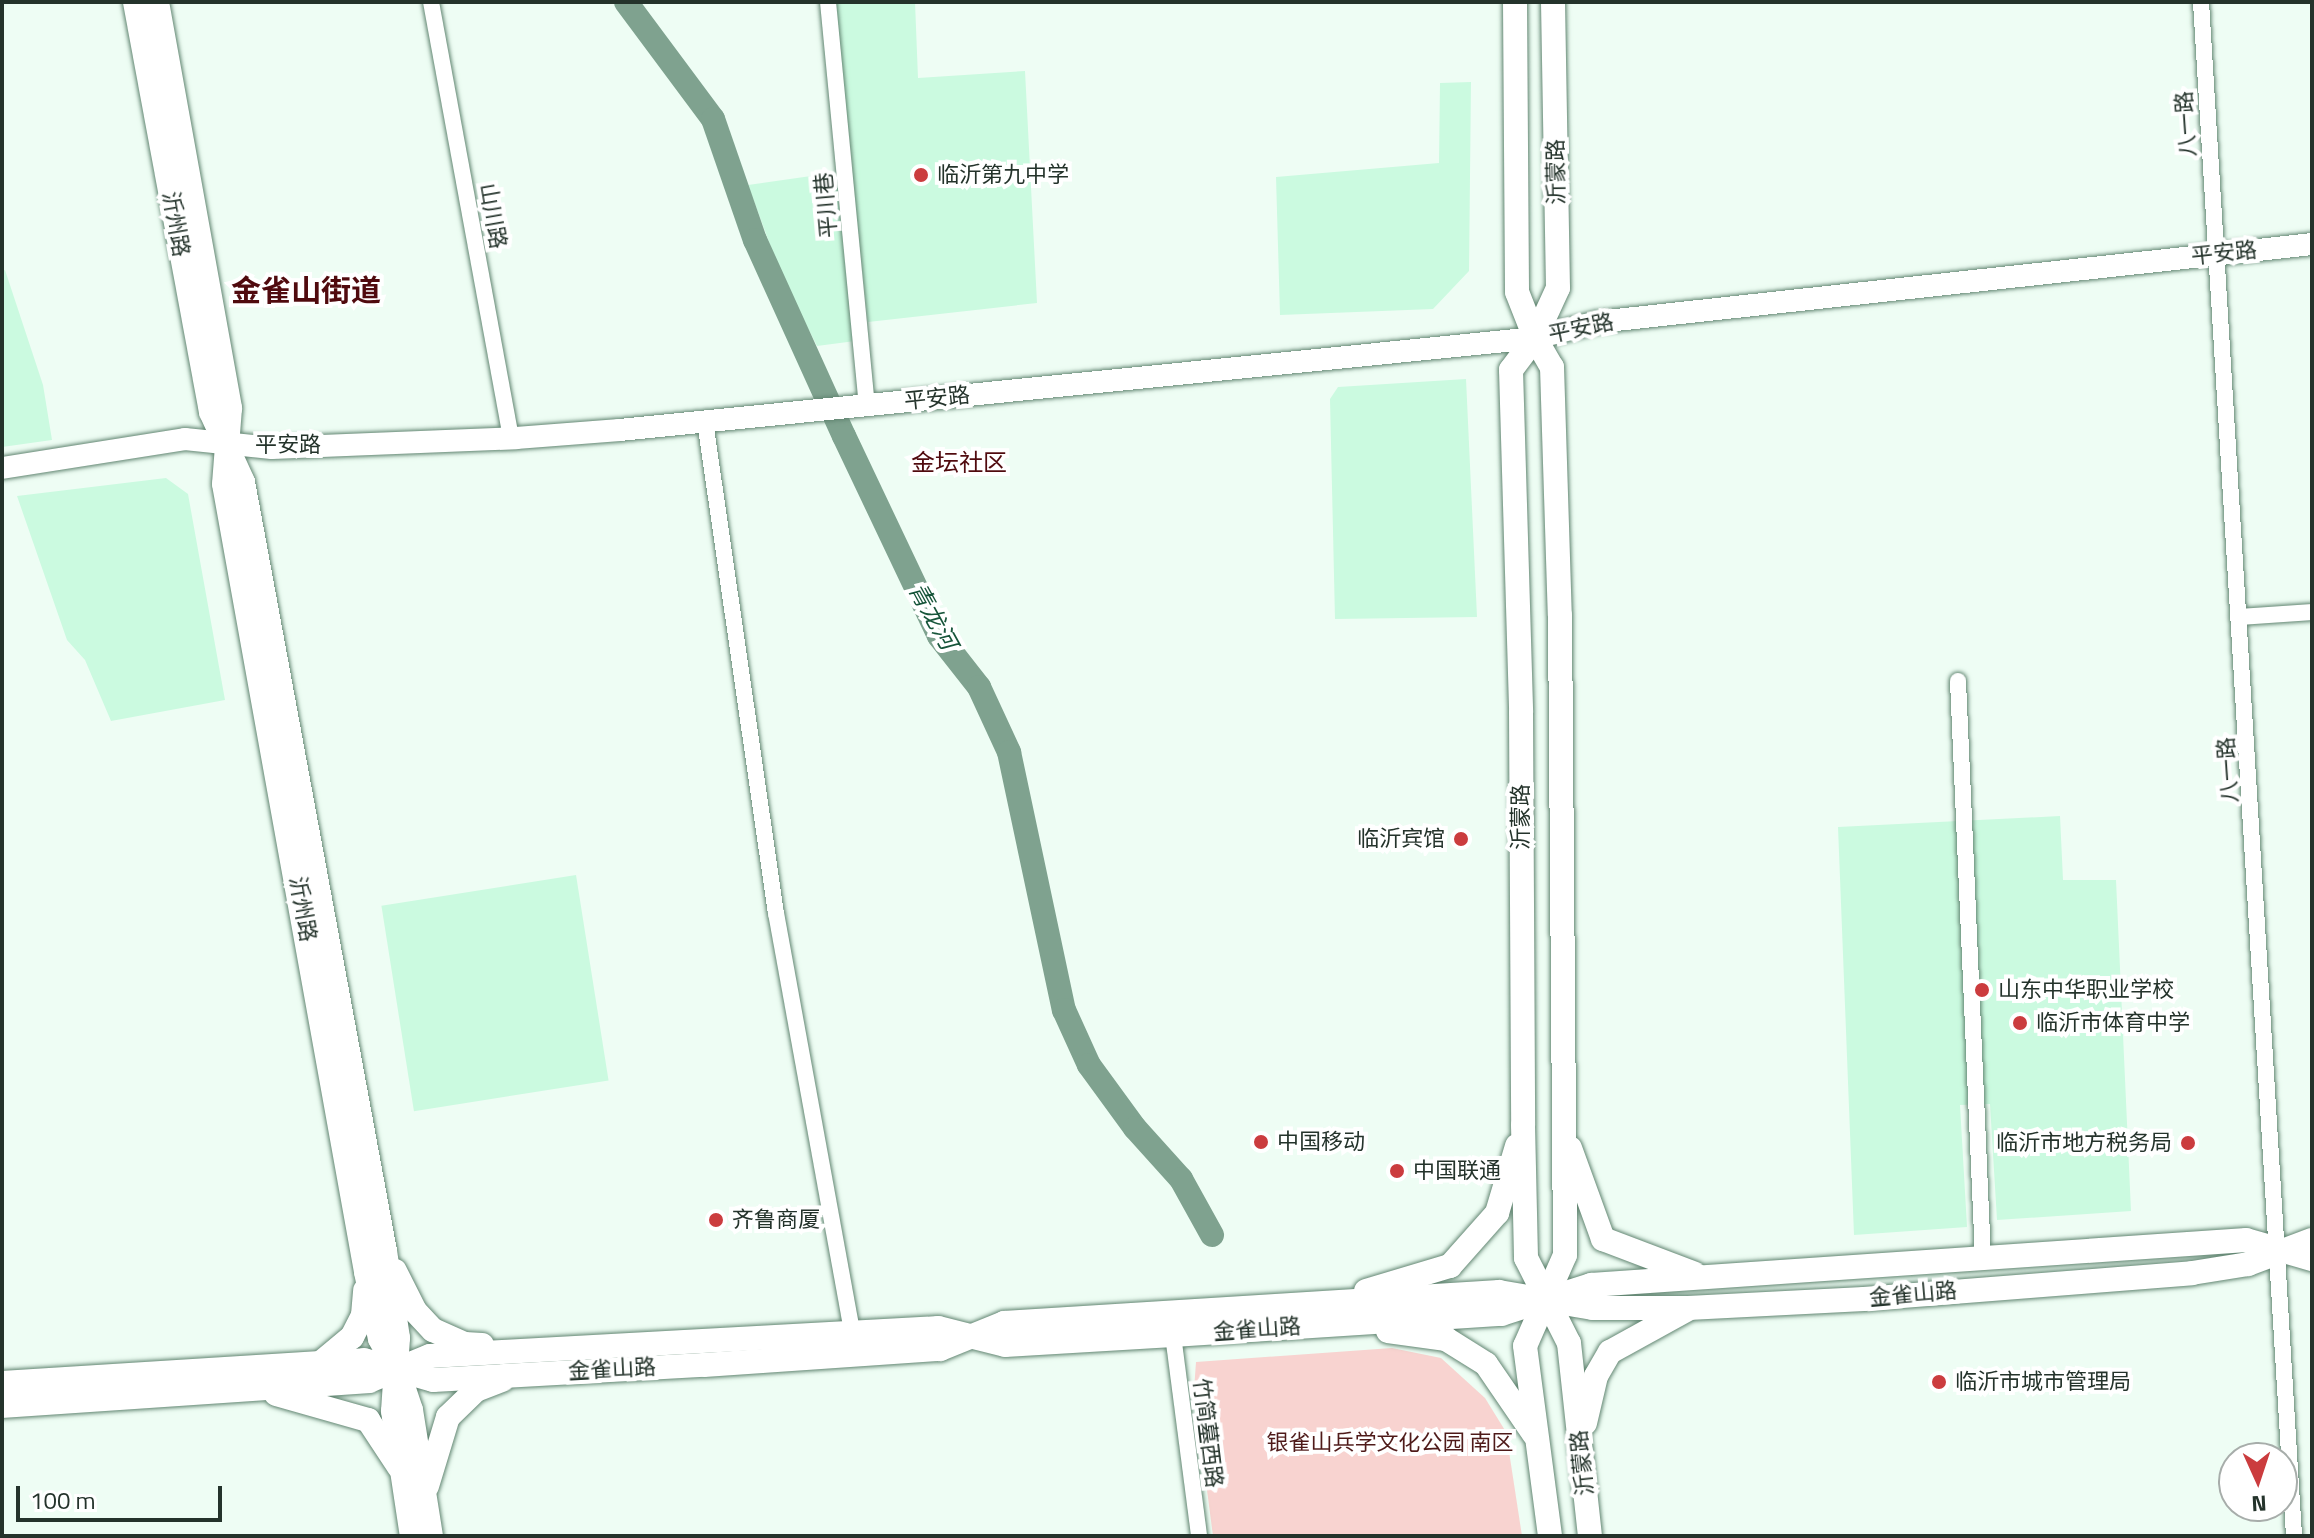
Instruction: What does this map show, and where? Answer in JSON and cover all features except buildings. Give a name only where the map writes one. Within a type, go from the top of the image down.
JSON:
[{"type":"main road","name":"沂州路","points":[[135,2],[211,412],[243,482],[385,1251],[398,1338],[393,1411],[412,1536]]},
{"type":"main road","name":"沂州路","points":[[157,2],[230,408],[224,484],[366,1272],[380,1339],[398,1371],[411,1410],[431,1536]]},
{"type":"main road","name":"沂蒙路","points":[[1515,2],[1517,292],[1535,338],[1552,367],[1563,735],[1565,1255],[1525,1346],[1550,1536]]},
{"type":"main road","name":"沂蒙路","points":[[1553,2],[1558,288],[1535,338],[1511,370],[1521,712],[1526,1258],[1569,1343],[1590,1536]]},
{"type":"main road","name":"平安路","points":[[2,468],[185,439],[272,448],[511,438],[705,421],[1535,338],[1598,322],[2312,244]]},
{"type":"main road","points":[[1330,1314],[1450,1266],[1497,1213],[1523,1125]]},
{"type":"main road","points":[[1564,1133],[1603,1239],[1705,1278]]},
{"type":"main road","name":"金雀山路","points":[[2,1383],[364,1360],[433,1380],[940,1349],[967,1335],[1004,1323],[1330,1314],[1501,1314],[1591,1285],[2246,1240],[2312,1259]]},
{"type":"main road","name":"金雀山路","points":[[1545,1300],[1593,1308],[1688,1308],[2192,1273],[2248,1264],[2278,1250],[2312,1240]]},
{"type":"main road","points":[[385,1251],[415,1311],[433,1330],[465,1344],[544,1350]]},
{"type":"main road","points":[[323,1361],[352,1337],[363,1315],[366,1272]]},
{"type":"main road","points":[[1580,1445],[1596,1376],[1610,1352],[1688,1308]]},
{"type":"main road","points":[[1330,1314],[1446,1339],[1486,1364],[1538,1440]]},
{"type":"main road","name":"金雀山路","points":[[2,1406],[369,1381],[430,1356],[938,1328],[1005,1345],[1173,1335],[1330,1314]]},
{"type":"main road","points":[[425,1492],[448,1417],[476,1390],[523,1373]]},
{"type":"main road","points":[[259,1389],[368,1420],[402,1471]]},
{"type":"street","name":"山川路","points":[[431,2],[511,438]]},
{"type":"street","name":"平川巷","points":[[828,2],[858,406]]},
{"type":"street","name":"八一路","points":[[2201,2],[2294,1536]]},
{"type":"street","points":[[705,421],[776,913],[852,1333]]},
{"type":"street","points":[[2240,617],[2312,612]]},
{"type":"street","points":[[1958,681],[1983,1258]]},
{"type":"street","name":"竹简墓西路","points":[[1173,1335],[1199,1536]]},
{"type":"shaded area","name":"临沂第九中学","points":[[833,2],[915,2],[918,78],[1025,71],[1037,303],[868,322],[854,194],[838,195],[855,341],[817,346],[782,277],[748,185],[853,170]]},
{"type":"shaded area","points":[[1471,82],[1469,271],[1433,309],[1280,315],[1276,177],[1439,163],[1440,83]]},
{"type":"shaded area","points":[[5,270],[43,385],[52,440],[2,447],[2,271]]},
{"type":"shaded area","points":[[1466,379],[1477,617],[1335,619],[1330,399],[1338,387]]},
{"type":"shaded area","points":[[166,478],[188,494],[225,700],[111,721],[85,660],[67,640],[17,496]]},
{"type":"shaded area","name":"山东中华职业学校","points":[[2060,816],[2063,880],[2116,880],[2131,1211],[1997,1220],[1990,1104],[1960,1105],[1967,1227],[1854,1235],[1838,827]]},
{"type":"shaded area","points":[[576,875],[609,1080],[414,1111],[381,906]]},
{"type":"green space","name":"银雀山兵学文化公园 南区","points":[[1392,1348],[1441,1358],[1485,1398],[1506,1432],[1522,1536],[1213,1536],[1194,1390],[1196,1362]]},
{"type":"waterway","name":"青龙河","points":[[626,2],[713,119],[755,240],[844,436],[939,636],[979,687],[1009,752],[1064,1010],[1089,1065],[1135,1128],[1181,1179],[1212,1235]]},
{"type":"place","name":"临沂第九中学","points":[[921,175]]},
{"type":"place","name":"临沂宾馆","points":[[1461,839]]},
{"type":"place","name":"山东中华职业学校","points":[[1982,990]]},
{"type":"place","name":"临沂市体育中学","points":[[2020,1023]]},
{"type":"place","name":"中国移动","points":[[1261,1142]]},
{"type":"place","name":"临沂市地方税务局","points":[[2188,1143]]},
{"type":"place","name":"中国联通","points":[[1397,1171]]},
{"type":"place","name":"齐鲁商厦","points":[[716,1220]]},
{"type":"place","name":"临沂市城市管理局","points":[[1939,1382]]},
{"type":"district","name":"金雀山街道","points":[[306,290]]},
{"type":"district","name":"金坛社区","points":[[959,463]]}]
